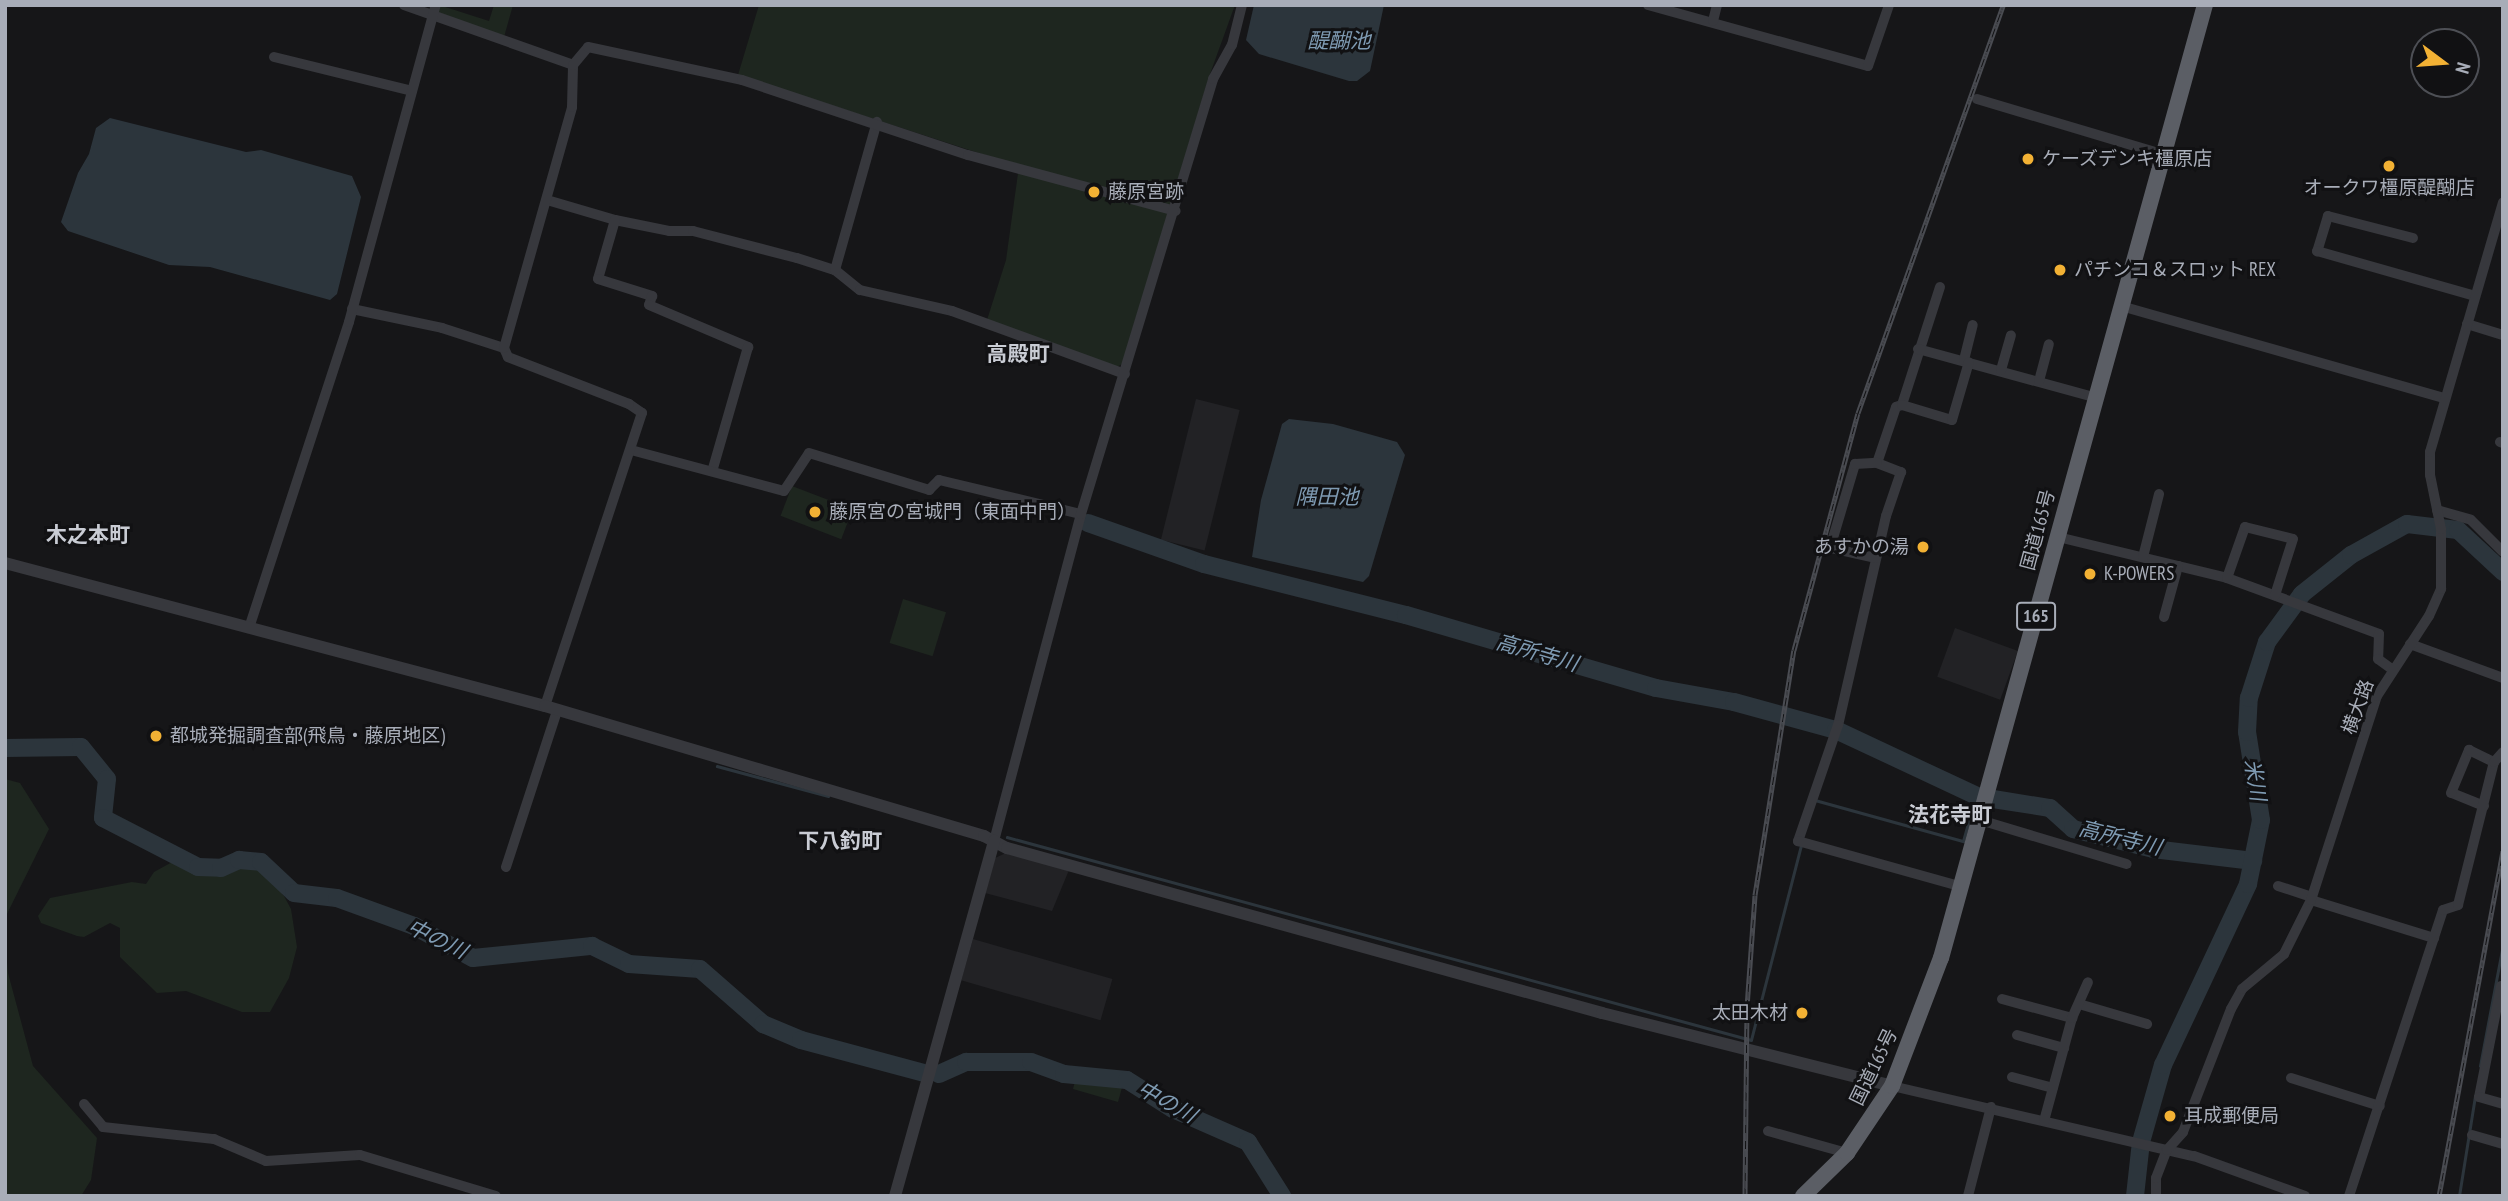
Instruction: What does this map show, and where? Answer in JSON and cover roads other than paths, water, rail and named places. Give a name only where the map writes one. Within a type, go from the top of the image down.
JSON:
[{"type":"highway","name":"国道165号","points":[[1803,1196],[1847,1153],[1892,1086],[1925,1004],[1963,887],[2094,397],[2205,5]]},
{"type":"street","points":[[404,5],[435,10],[573,65]]},
{"type":"street","points":[[895,1196],[994,841],[1081,514],[1176,211],[1213,79],[1232,45],[1242,5]]},
{"type":"street","points":[[1648,5],[1868,66],[1889,5]]},
{"type":"street","points":[[1713,22],[1717,5]]},
{"type":"street","points":[[249,628],[352,309],[435,10]]},
{"type":"street","points":[[506,867],[551,708],[642,413],[508,357],[504,348],[572,107],[573,65],[589,47],[742,80],[877,122],[968,155],[1176,211]]},
{"type":"street","points":[[274,57],[412,91]]},
{"type":"street","points":[[1977,99],[2162,154]]},
{"type":"street","points":[[835,270],[877,122]]},
{"type":"street","points":[[547,200],[615,220],[669,231],[692,231],[835,270],[860,290],[953,311],[1125,374]]},
{"type":"street","name":"横大路","points":[[2156,1196],[2156,1178],[2167,1150],[2183,1132],[2242,989],[2284,954],[2312,899],[2377,696],[2441,589],[2441,528],[2430,452],[2475,296],[2500,223],[2503,202]]},
{"type":"street","points":[[2413,238],[2328,216],[2317,251],[2475,296]]},
{"type":"street","points":[[615,220],[598,279],[652,296],[649,305],[748,346],[713,468]]},
{"type":"street","points":[[1902,405],[1917,349],[1940,287]]},
{"type":"street","points":[[2121,306],[2445,398]]},
{"type":"street","points":[[352,309],[442,328],[504,348]]},
{"type":"street","points":[[2467,324],[2503,335]]},
{"type":"street","points":[[1877,463],[1896,407],[1902,405],[1952,420],[1973,326]]},
{"type":"street","points":[[2001,370],[2011,335]]},
{"type":"street","points":[[2039,381],[2049,344]]},
{"type":"street","points":[[1917,349],[2094,397]]},
{"type":"street","points":[[631,450],[713,468],[784,491],[809,453],[929,490],[939,480],[1081,514]]},
{"type":"street","points":[[1875,558],[1830,548],[1855,464],[1877,463],[1900,472],[1875,558],[1857,657],[1798,841],[1963,887]]},
{"type":"street","points":[[2143,557],[2159,494]]},
{"type":"street","points":[[2437,512],[2470,520],[2503,552]]},
{"type":"street","points":[[2227,578],[2245,527],[2293,539],[2280,597]]},
{"type":"street","points":[[2058,537],[2227,578],[2307,606],[2379,635],[2378,659],[2392,669]]},
{"type":"street","points":[[5,563],[551,708],[994,841],[1602,1013],[1892,1086],[2167,1150],[2305,1196]]},
{"type":"street","points":[[2164,618],[2178,566]]},
{"type":"street","points":[[2410,644],[2503,678]]},
{"type":"street","points":[[2484,806],[2451,793],[2469,750],[2494,762]]},
{"type":"street","points":[[2349,1196],[2443,909],[2458,905],[2494,762],[2503,752]]},
{"type":"street","points":[[1980,820],[2127,864]]},
{"type":"street","points":[[2278,886],[2434,938]]},
{"type":"street","points":[[2044,1121],[2072,1018],[2088,982]]},
{"type":"street","points":[[2502,983],[2498,1030],[2479,1097],[2503,1104]]},
{"type":"street","points":[[2002,999],[2072,1018]]},
{"type":"street","points":[[2079,1004],[2147,1024]]},
{"type":"street","points":[[2017,1035],[2064,1048]]},
{"type":"street","points":[[2012,1077],[2053,1088]]},
{"type":"street","points":[[2291,1078],[2380,1106]]},
{"type":"street","points":[[84,1104],[107,1127],[214,1139],[266,1161],[360,1155],[496,1196]]},
{"type":"street","points":[[1968,1196],[1991,1107]]},
{"type":"street","points":[[1768,1131],[1847,1153]]},
{"type":"street","points":[[2472,1135],[2503,1144]]},
{"type":"water","name":"醍醐池","points":[[1254,5],[1384,5],[1370,71],[1357,81],[1349,81],[1259,54],[1246,40]]},
{"type":"water","points":[[110,118],[246,152],[261,150],[352,176],[361,197],[337,294],[330,300],[210,267],[169,265],[68,231],[61,222],[78,173],[89,154],[96,128]]},
{"type":"water","name":"隅田池","points":[[1289,419],[1333,424],[1397,442],[1405,455],[1369,576],[1363,582],[1252,557],[1261,500],[1282,424]]},
{"type":"waterway","name":"高所寺川","points":[[1088,523],[1204,564],[1406,615],[1656,688],[1734,702],[1836,730],[1979,797]]},
{"type":"waterway","name":"米川","points":[[2135,1196],[2141,1142],[2163,1065],[2248,884],[2261,820],[2247,732],[2249,698],[2267,642],[2302,594],[2351,555],[2407,524],[2458,530],[2503,572]]},
{"type":"waterway","name":"中の川","points":[[5,748],[81,747],[107,779],[103,818],[198,867],[221,868],[239,860],[261,862],[294,893],[337,898],[414,926],[473,958],[592,946],[629,964],[700,969],[763,1024],[801,1040],[924,1073]]},
{"type":"waterway","points":[[717,766],[828,796]]},
{"type":"waterway","points":[[1815,800],[1963,841],[1976,795]]},
{"type":"waterway","name":"高所寺川","points":[[1993,799],[2050,808],[2073,829],[2153,849],[2253,861]]},
{"type":"waterway","points":[[1007,837],[1751,1040],[1801,845]]},
{"type":"waterway","points":[[2480,1066],[2503,944]]},
{"type":"waterway","name":"中の川","points":[[939,1074],[966,1062],[1031,1062],[1064,1074],[1127,1080],[1173,1109],[1248,1142],[1282,1196]]},
{"type":"waterway","points":[[2459,1196],[2475,1096]]},
{"type":"railway","points":[[1745,1196],[1747,1007],[1755,895],[1794,650],[1858,413],[2003,5]]},
{"type":"railway","points":[[2439,1196],[2503,851]]},
{"type":"place","name":"ケーズデンキ橿原店","points":[[2028,159]]},
{"type":"place","name":"オークワ橿原醍醐店","points":[[2389,166]]},
{"type":"place","name":"藤原宮跡","points":[[1094,192]]},
{"type":"place","name":"パチンコ＆スロット REX","points":[[2060,270]]},
{"type":"place","name":"藤原宮の宮城門（東面中門）","points":[[815,512]]},
{"type":"place","name":"あすかの湯","points":[[1923,547]]},
{"type":"place","name":"K-POWERS","points":[[2090,574]]},
{"type":"place","name":"都城発掘調査部(飛鳥・藤原地区)","points":[[156,736]]},
{"type":"place","name":"太田木材","points":[[1802,1013]]},
{"type":"place","name":"耳成郵便局","points":[[2170,1116]]},
{"type":"district","name":"高殿町","points":[[1018,354]]},
{"type":"district","name":"木之本町","points":[[88,535]]},
{"type":"district","name":"法花寺町","points":[[1950,815]]},
{"type":"district","name":"下八釣町","points":[[840,841]]}]
